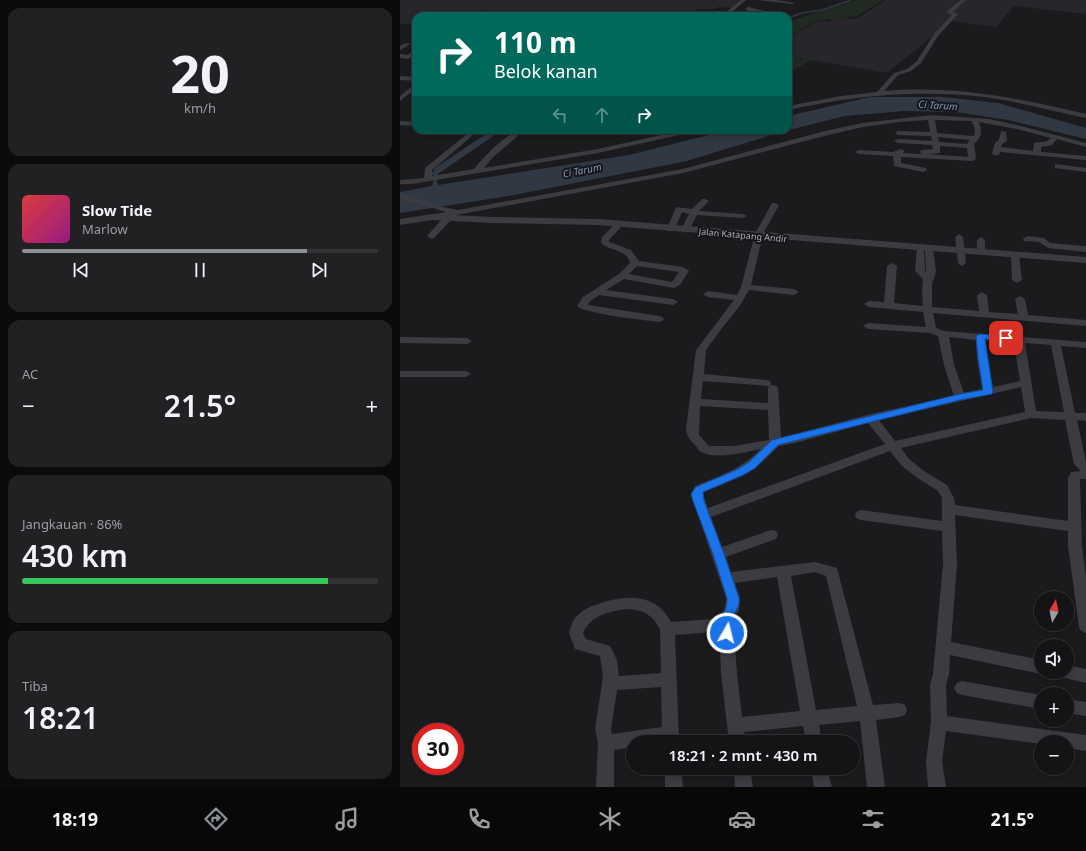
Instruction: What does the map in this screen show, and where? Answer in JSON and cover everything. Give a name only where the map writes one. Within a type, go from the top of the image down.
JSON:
[{"type":"street","points":[[728,12],[729,9],[744,0]]},
{"type":"street","points":[[759,0],[793,3]]},
{"type":"street","points":[[879,93],[896,74],[909,70],[919,62],[936,35],[955,14],[949,12],[964,0]]},
{"type":"street","points":[[747,12],[750,9],[762,12]]},
{"type":"street","points":[[400,48],[408,44]]},
{"type":"street","points":[[400,56],[406,57],[412,55]]},
{"type":"street","points":[[400,78],[412,79]]},
{"type":"street","points":[[792,107],[833,98],[879,93],[928,91],[983,95],[1014,100],[1086,116]]},
{"type":"street","points":[[402,98],[412,92]]},
{"type":"street","points":[[402,98],[412,97]]},
{"type":"street","points":[[897,153],[899,151],[936,152],[931,117]]},
{"type":"street","points":[[400,195],[443,214],[462,212],[470,208],[501,205],[690,169],[793,140],[845,128],[896,119],[931,117],[975,119],[1014,126],[1086,145]]},
{"type":"street","points":[[896,119],[899,130],[971,146]]},
{"type":"street","points":[[859,152],[897,153],[972,159],[971,143],[977,138],[978,127],[975,119]]},
{"type":"street","points":[[400,123],[412,124]]},
{"type":"street","points":[[1003,132],[1003,141],[998,143],[996,151],[1086,158]]},
{"type":"street","points":[[432,178],[428,170],[471,134]]},
{"type":"street","points":[[477,171],[490,155],[517,134]]},
{"type":"street","points":[[400,182],[458,176],[477,171],[598,151],[675,134]]},
{"type":"street","points":[[1037,154],[1037,145],[1049,143],[1056,137]]},
{"type":"street","points":[[898,141],[977,138]]},
{"type":"street","points":[[897,153],[897,164],[923,170]]},
{"type":"street","points":[[1064,165],[1086,170]]},
{"type":"street","points":[[671,229],[679,209],[686,201]]},
{"type":"street","points":[[685,230],[693,212],[705,201]]},
{"type":"street","points":[[492,220],[501,205]]},
{"type":"street","points":[[775,205],[759,236],[746,287],[736,306],[718,326],[701,350],[692,429],[693,436],[705,449],[713,451],[734,450],[795,439],[871,418],[1025,383]]},
{"type":"street","points":[[679,209],[693,212],[743,216]]},
{"type":"street","points":[[443,214],[462,212]]},
{"type":"street","points":[[431,236],[443,214]]},
{"type":"street","name":"Jalan Katapang Andir","points":[[400,222],[443,214],[492,220],[598,222],[759,236],[1086,260]]},
{"type":"street","points":[[617,224],[604,239],[605,243],[629,252],[634,257],[635,263]]},
{"type":"street","points":[[960,237],[962,263]]},
{"type":"street","points":[[1027,239],[1041,240],[1051,246],[1086,249]]},
{"type":"street","points":[[981,240],[981,252]]},
{"type":"street","points":[[1051,246],[1055,258]]},
{"type":"street","points":[[924,248],[920,271],[927,277],[927,309],[931,330]]},
{"type":"street","points":[[1015,255],[1016,280]]},
{"type":"street","points":[[635,263],[622,276],[586,299],[582,306],[591,309],[659,319]]},
{"type":"street","points":[[622,276],[674,285],[677,283],[684,271],[635,263]]},
{"type":"street","points":[[890,306],[892,266]]},
{"type":"street","points":[[746,287],[794,292]]},
{"type":"street","points":[[597,292],[673,302]]},
{"type":"street","points":[[708,294],[740,298]]},
{"type":"street","points":[[982,295],[984,314]]},
{"type":"street","points":[[1020,299],[1023,317]]},
{"type":"street","points":[[869,304],[1086,323]]},
{"type":"street","points":[[868,326],[931,330],[943,334],[1086,345]]},
{"type":"street","points":[[943,334],[949,365],[960,397]]},
{"type":"street","points":[[980,336],[988,392]]},
{"type":"street","points":[[1019,339],[1031,414]]},
{"type":"street","points":[[400,340],[467,341]]},
{"type":"street","points":[[1055,342],[1080,464],[1086,468]]},
{"type":"street","points":[[400,374],[466,374]]},
{"type":"street","points":[[698,377],[770,385],[774,407],[775,442],[752,465],[739,473],[699,489],[697,494],[719,554],[734,605],[726,620],[729,673],[736,735]]},
{"type":"street","points":[[696,402],[774,407]]},
{"type":"street","points":[[705,514],[891,446],[1031,414],[1086,417]]},
{"type":"street","points":[[871,418],[891,446],[905,462],[925,478],[943,488],[948,498],[950,509],[950,564],[943,647],[938,685],[939,722],[934,762],[937,787]]},
{"type":"street","points":[[1086,475],[1075,475],[1074,478],[1075,528],[1081,547],[1086,626]]},
{"type":"street","points":[[950,509],[1075,528]]},
{"type":"street","points":[[861,515],[950,527]]},
{"type":"street","points":[[719,554],[772,535]]},
{"type":"street","points":[[727,578],[814,567],[832,572],[834,575],[867,713],[876,787]]},
{"type":"street","points":[[783,572],[813,735]]},
{"type":"street","points":[[605,787],[606,743],[603,729],[610,689],[610,669],[605,650],[580,644],[576,634],[582,619],[589,614],[611,604],[637,604],[650,607],[662,617],[667,629],[671,735]]},
{"type":"street","points":[[667,629],[718,624],[726,620]]},
{"type":"street","points":[[943,647],[1034,666]]},
{"type":"street","points":[[1074,674],[1086,676]]},
{"type":"street","points":[[610,684],[669,679]]},
{"type":"street","points":[[962,688],[1034,701]]},
{"type":"street","points":[[1074,707],[1086,710]]},
{"type":"street","points":[[734,725],[899,710]]},
{"type":"street","points":[[939,722],[1086,743]]},
{"type":"street","points":[[606,743],[626,741]]},
{"type":"street","points":[[673,775],[674,787]]},
{"type":"street","points":[[743,775],[744,787]]},
{"type":"street","points":[[820,775],[823,787]]},
{"type":"shaded area","points":[[400,0],[741,0],[732,8],[718,7],[715,9],[696,9],[693,12],[510,12],[480,10],[476,12],[412,12],[412,25],[400,24]]},
{"type":"shaded area","points":[[855,0],[883,0],[857,16],[814,21],[795,34],[792,34],[792,20]]},
{"type":"shaded area","points":[[886,0],[1086,0],[1086,14],[1014,6],[996,27],[951,21],[887,73],[792,57],[792,36],[816,21],[829,22],[835,17],[856,19]]},
{"type":"shaded area","points":[[818,56],[794,70],[792,69],[792,57],[802,59],[805,57]]},
{"type":"water","name":"Ci Tarum","points":[[870,97],[943,97],[998,103],[1086,128],[1086,139],[1008,120],[955,112],[904,111],[845,116],[792,129],[792,115]]},
{"type":"water","name":"Ci Tarum","points":[[486,134],[496,134],[438,174],[436,177],[438,185],[629,155],[713,134],[775,134],[687,161],[514,195],[400,213],[400,192],[432,186],[434,179],[432,173],[435,168]]},
{"type":"waterway","points":[[792,17],[802,13],[822,10],[851,0]]},
{"type":"route","points":[[727,633],[726,620],[734,605],[733,598],[705,514],[698,501],[697,494],[699,489],[739,473],[752,465],[775,442],[795,439],[871,418],[988,392],[980,336],[1006,338]]}]
